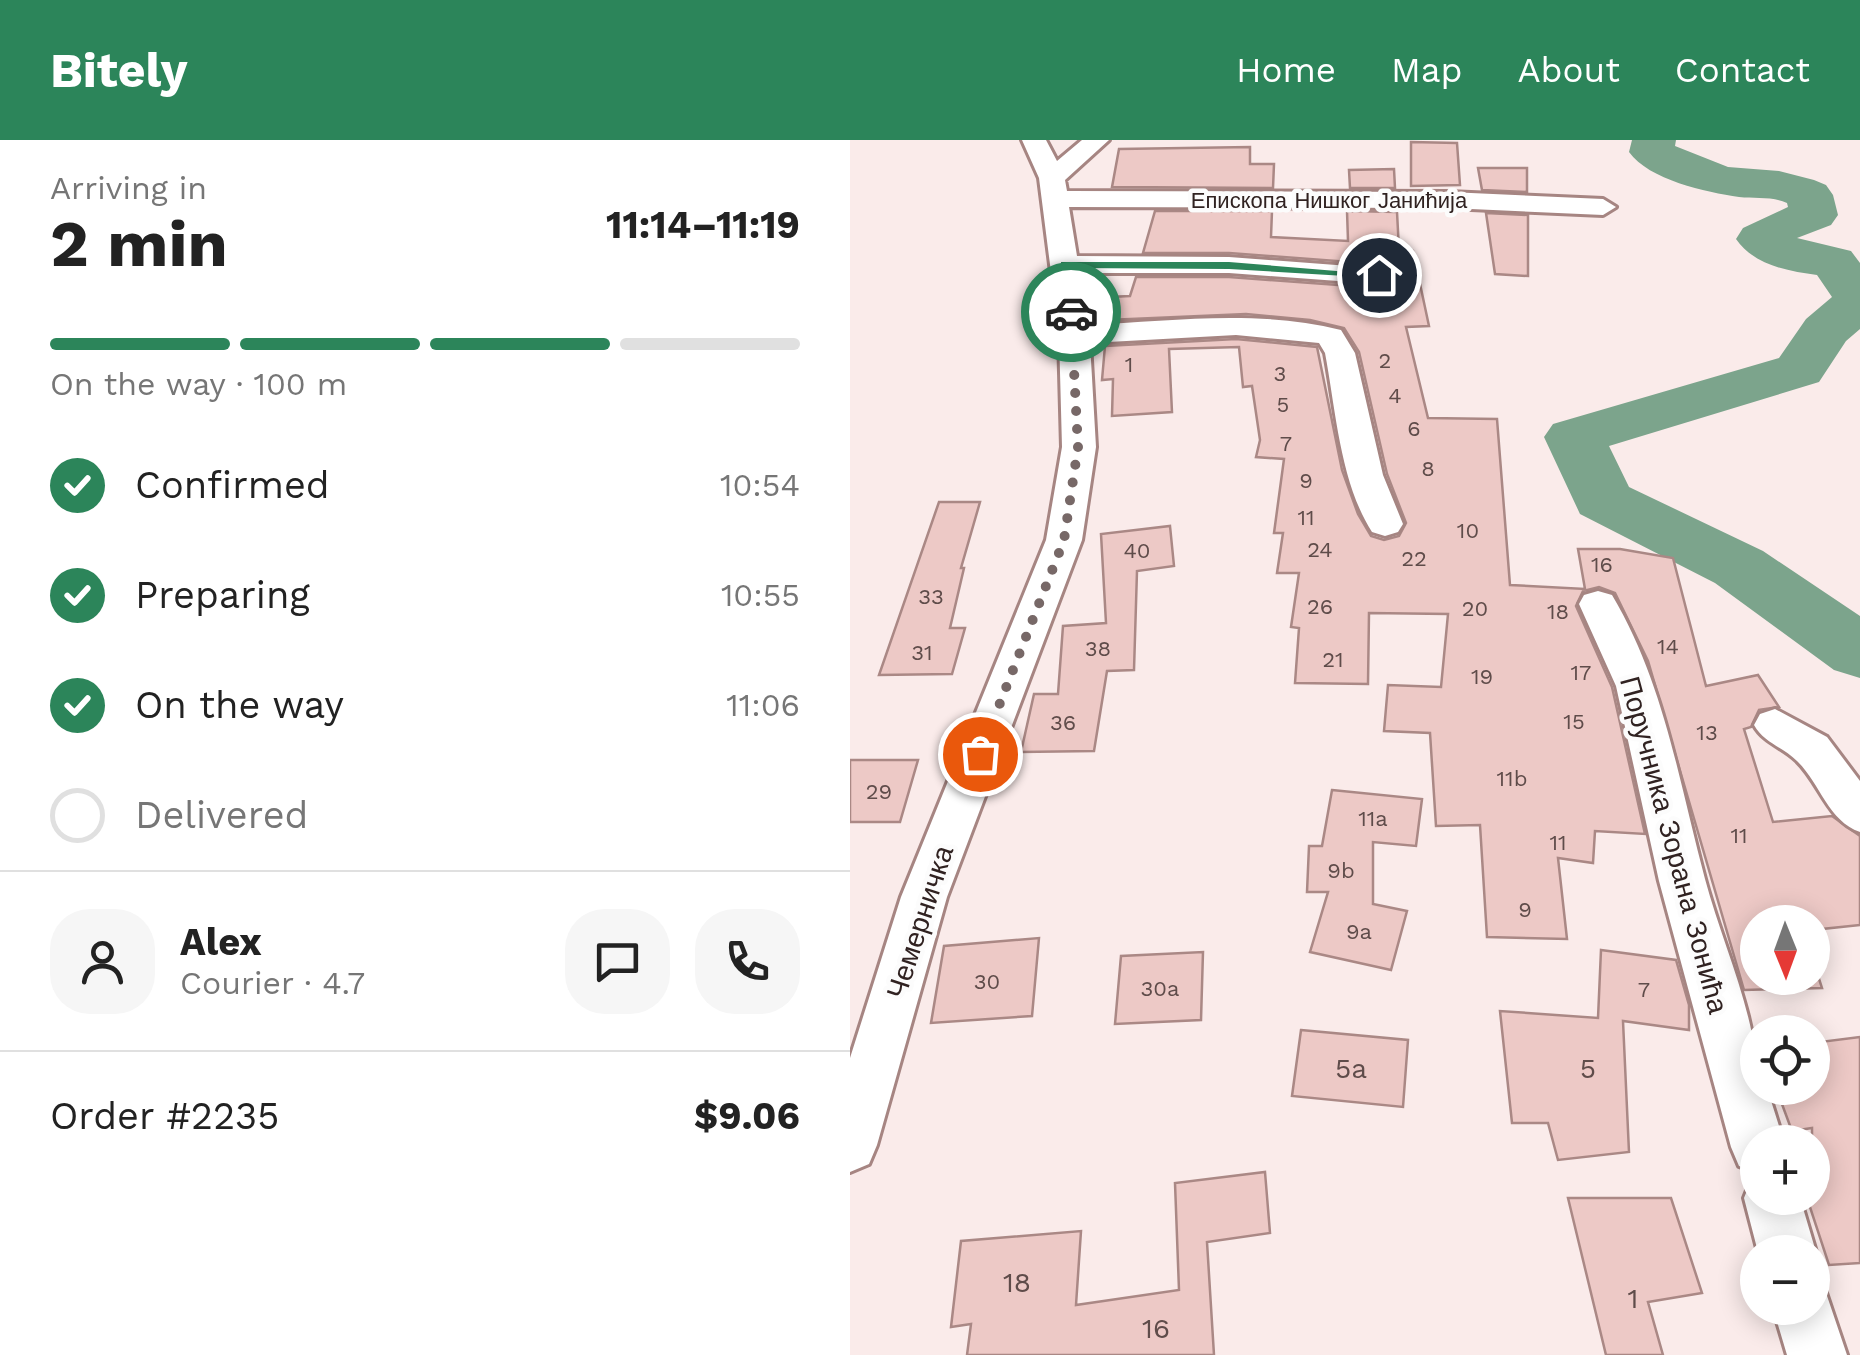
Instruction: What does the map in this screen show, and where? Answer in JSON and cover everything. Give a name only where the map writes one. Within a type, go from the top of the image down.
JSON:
[{"type":"street","name":"Чемерничка","points":[[850,1144],[924,897],[1064,540],[1078,447],[1074,335],[1053,189],[1034,140]]},
{"type":"street","points":[[1053,189],[1097,140]]},
{"type":"street","name":"Епископа Нишког Јанићија","points":[[1053,189],[1603,208]]},
{"type":"street","points":[[1065,264],[1229,266],[1379,275]]},
{"type":"street","points":[[1074,335],[1256,327],[1309,330],[1330,336],[1340,354],[1366,475],[1384,524]]},
{"type":"street","name":"Поручника Зорана Зонића","points":[[1598,604],[1636,686],[1682,881],[1752,1125]]},
{"type":"street","points":[[1775,725],[1812,749],[1860,814]]},
{"type":"street","points":[[1808,1325],[1817,1355]]},
{"type":"building","points":[[1411,142],[1457,143],[1460,185],[1411,186]]},
{"type":"building","points":[[1250,147],[1250,164],[1274,164],[1273,188],[1112,187],[1119,149]]},
{"type":"building","points":[[1478,168],[1527,168],[1527,192],[1482,190]]},
{"type":"building","points":[[1394,169],[1395,188],[1350,188],[1349,170]]},
{"type":"building","points":[[1155,211],[1272,211],[1271,237],[1348,241],[1347,211],[1397,212],[1399,250],[1413,251],[1429,326],[1406,327],[1428,418],[1497,419],[1510,585],[1585,589],[1578,549],[1620,549],[1673,558],[1706,686],[1758,675],[1779,707],[1759,710],[1751,727],[1744,729],[1773,822],[1832,816],[1860,836],[1860,925],[1830,928],[1830,905],[1740,905],[1740,976],[1648,661],[1615,593],[1599,587],[1583,591],[1576,606],[1612,687],[1645,834],[1595,831],[1593,863],[1558,858],[1567,939],[1487,937],[1480,825],[1436,826],[1430,733],[1384,731],[1388,685],[1441,687],[1448,614],[1369,613],[1368,684],[1295,683],[1299,628],[1291,627],[1299,573],[1277,573],[1283,533],[1274,533],[1284,459],[1256,457],[1260,440],[1252,386],[1243,387],[1239,347],[1169,349],[1172,412],[1112,416],[1113,379],[1102,380],[1105,346],[1236,339],[1317,347],[1342,470],[1358,514],[1371,536],[1384,540],[1399,536],[1406,523],[1387,474],[1359,352],[1344,328],[1310,320],[1246,314],[1107,320],[1109,297],[1130,296],[1136,277],[1229,277],[1379,288],[1392,283],[1396,273],[1389,265],[1229,253],[1143,253]]},
{"type":"building","points":[[1486,213],[1528,215],[1528,276],[1495,274]]},
{"type":"building","points":[[939,502],[980,502],[961,568],[950,628],[965,628],[952,674],[879,675]]},
{"type":"building","points":[[1170,526],[1174,566],[1137,571],[1134,670],[1107,671],[1094,751],[1021,752],[1034,694],[1058,694],[1063,626],[1106,623],[1101,534]]},
{"type":"building","points":[[850,760],[918,760],[900,822],[850,822]]},
{"type":"building","points":[[1332,790],[1422,799],[1416,846],[1373,842],[1373,904],[1407,911],[1391,970],[1310,952],[1328,892],[1307,892],[1309,846],[1322,846]]},
{"type":"building","points":[[1039,938],[1032,1016],[931,1023],[944,946]]},
{"type":"building","points":[[1601,950],[1676,960],[1689,1005],[1689,1030],[1623,1021],[1629,1152],[1558,1160],[1548,1123],[1512,1123],[1500,1011],[1598,1018]]},
{"type":"building","points":[[1203,952],[1201,1020],[1115,1024],[1121,956]]},
{"type":"building","points":[[1301,1030],[1408,1040],[1403,1107],[1292,1096]]},
{"type":"building","points":[[1860,1037],[1860,1263],[1830,1265],[1830,1235],[1819,1235],[1813,1215],[1830,1215],[1830,1125],[1790,1125],[1782,1105],[1830,1105],[1830,1041]]},
{"type":"building","points":[[1265,1172],[1270,1233],[1207,1242],[1214,1355],[967,1355],[971,1324],[951,1327],[961,1241],[1081,1231],[1076,1305],[1179,1290],[1175,1183]]},
{"type":"building","points":[[1568,1198],[1671,1198],[1702,1293],[1648,1302],[1663,1355],[1606,1355]]},
{"type":"waterway","points":[[1654,140],[1652,152],[1701,174],[1744,184],[1779,185],[1809,195],[1814,215],[1786,224],[1761,239],[1793,257],[1833,262],[1860,298]]},
{"type":"waterway","points":[[1860,301],[1825,331],[1799,370],[1574,437],[1603,500],[1739,567],[1860,652]]},
{"type":"way so far","points":[[980,754],[1064,540],[1078,447],[1071,312]]},
{"type":"route","points":[[1071,312],[1065,264],[1229,266],[1379,275]]}]
